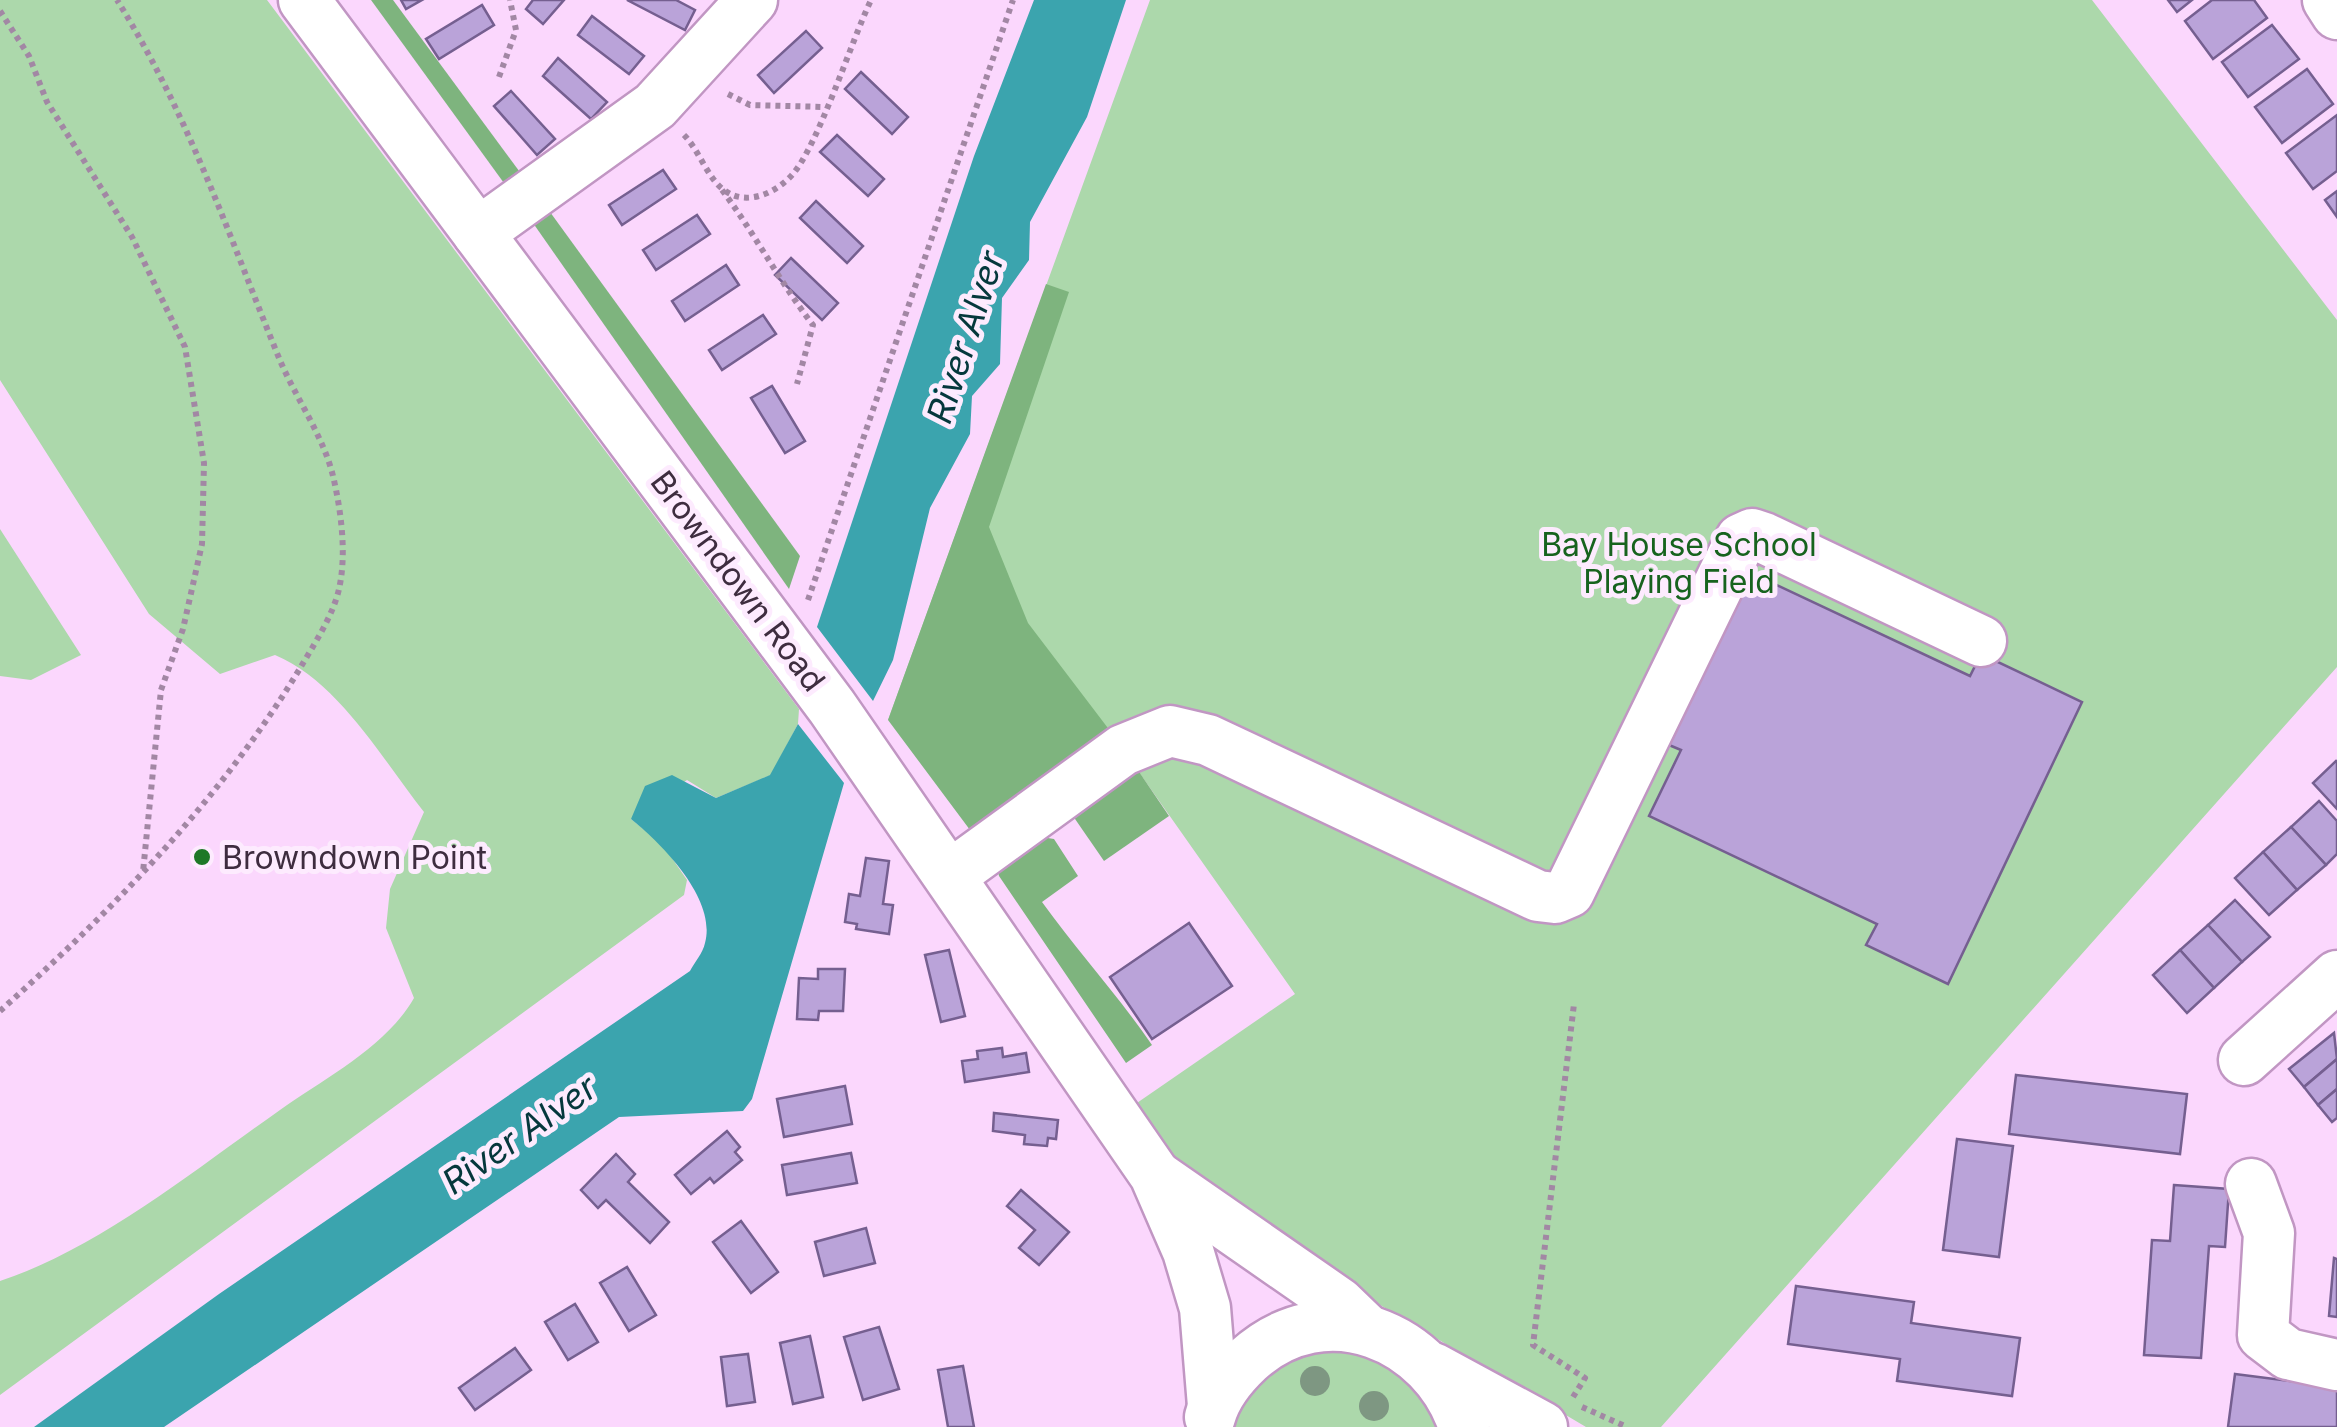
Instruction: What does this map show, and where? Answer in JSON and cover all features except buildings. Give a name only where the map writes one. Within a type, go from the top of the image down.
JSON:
[{"type":"street","name":"Browndown Road","points":[[304,0],[776,631],[951,875],[1155,1175],[1188,1250],[1204,1308],[1210,1417]]},
{"type":"street","points":[[478,233],[676,124],[752,0]]},
{"type":"street","points":[[2328,0],[2337,14]]},
{"type":"street","points":[[951,875],[1123,750],[1170,731],[1208,740],[1448,856],[1538,896],[1555,898],[1569,892],[1741,539],[1752,534],[1764,538],[1981,641]]},
{"type":"street","points":[[2244,1060],[2337,976]]},
{"type":"street","name":"Browndown Road","points":[[1155,1175],[1339,1303],[1367,1330]]},
{"type":"street","points":[[2251,1184],[2268,1233],[2264,1335],[2288,1354],[2337,1365]]},
{"type":"street","points":[[1210,1417],[1232,1374],[1260,1349],[1293,1332],[1330,1326],[1367,1330],[1403,1344],[1433,1368],[1456,1401],[1464,1427]]},
{"type":"street","points":[[1433,1368],[1556,1407]]},
{"type":"path","points":[[0,1010],[90,930],[185,826],[276,707],[316,640],[339,589],[342,530],[332,472],[280,361],[218,199],[157,63],[117,0]]},
{"type":"path","points":[[499,76],[516,30],[510,0]]},
{"type":"path","points":[[721,189],[736,197],[765,196],[793,174],[871,0]]},
{"type":"path","points":[[806,604],[1013,0]]},
{"type":"path","points":[[0,10],[29,56],[56,118],[132,237],[185,346],[195,405],[204,463],[202,544],[183,629],[161,690],[143,872]]},
{"type":"path","points":[[722,91],[750,105],[825,107]]},
{"type":"path","points":[[676,124],[762,243],[775,276],[813,325],[797,384]]},
{"type":"path","points":[[1574,1004],[1533,1346],[1585,1378],[1556,1407],[1627,1427]]},
{"type":"green space","points":[[0,0],[267,0],[799,709],[798,724],[771,775],[716,798],[687,780],[631,819],[663,845],[687,880],[684,895],[0,1395],[0,1281],[73,1249],[145,1206],[371,1047],[402,1016],[414,998],[386,928],[390,889],[424,812],[358,724],[298,667],[275,655],[220,674],[149,614],[0,380]]},
{"type":"green space","name":"Bay House School Playing Field","points":[[1150,0],[2092,0],[2337,320],[2337,667],[1661,1427],[1586,1427],[1273,1240],[1176,1163],[1134,1105],[1295,994],[1117,741],[888,720]]},
{"type":"green space","points":[[0,529],[81,655],[31,680],[0,676]]},
{"type":"green space","points":[[1317,1347],[1353,1347],[1415,1381],[1440,1427],[1229,1427],[1242,1400],[1263,1377]]},
{"type":"shaded area","points":[[371,0],[393,0],[525,179],[509,190]]},
{"type":"shaded area","points":[[542,201],[800,556],[789,589],[526,213]]},
{"type":"shaded area","points":[[1046,284],[1069,292],[989,527],[1028,623],[1117,740],[976,838],[888,720]]},
{"type":"shaded area","points":[[1131,760],[1169,816],[1104,861],[1073,816]]},
{"type":"shaded area","points":[[1029,835],[1054,839],[1078,876],[1042,902],[1152,1045],[1126,1063],[999,876],[995,858]]},
{"type":"water","name":"River Alver","points":[[1034,0],[1126,0],[1087,117],[1030,222],[1029,260],[1002,298],[1000,364],[972,396],[970,434],[930,508],[893,660],[873,701],[817,627],[974,156]]},
{"type":"water","name":"River Alver","points":[[798,724],[844,783],[752,1099],[743,1111],[619,1117],[164,1427],[34,1427],[219,1294],[690,971],[705,943],[703,909],[684,874],[631,819],[645,786],[672,775],[716,798],[770,775]]},
{"type":"place","name":"Browndown Point","points":[[202,857]]}]
